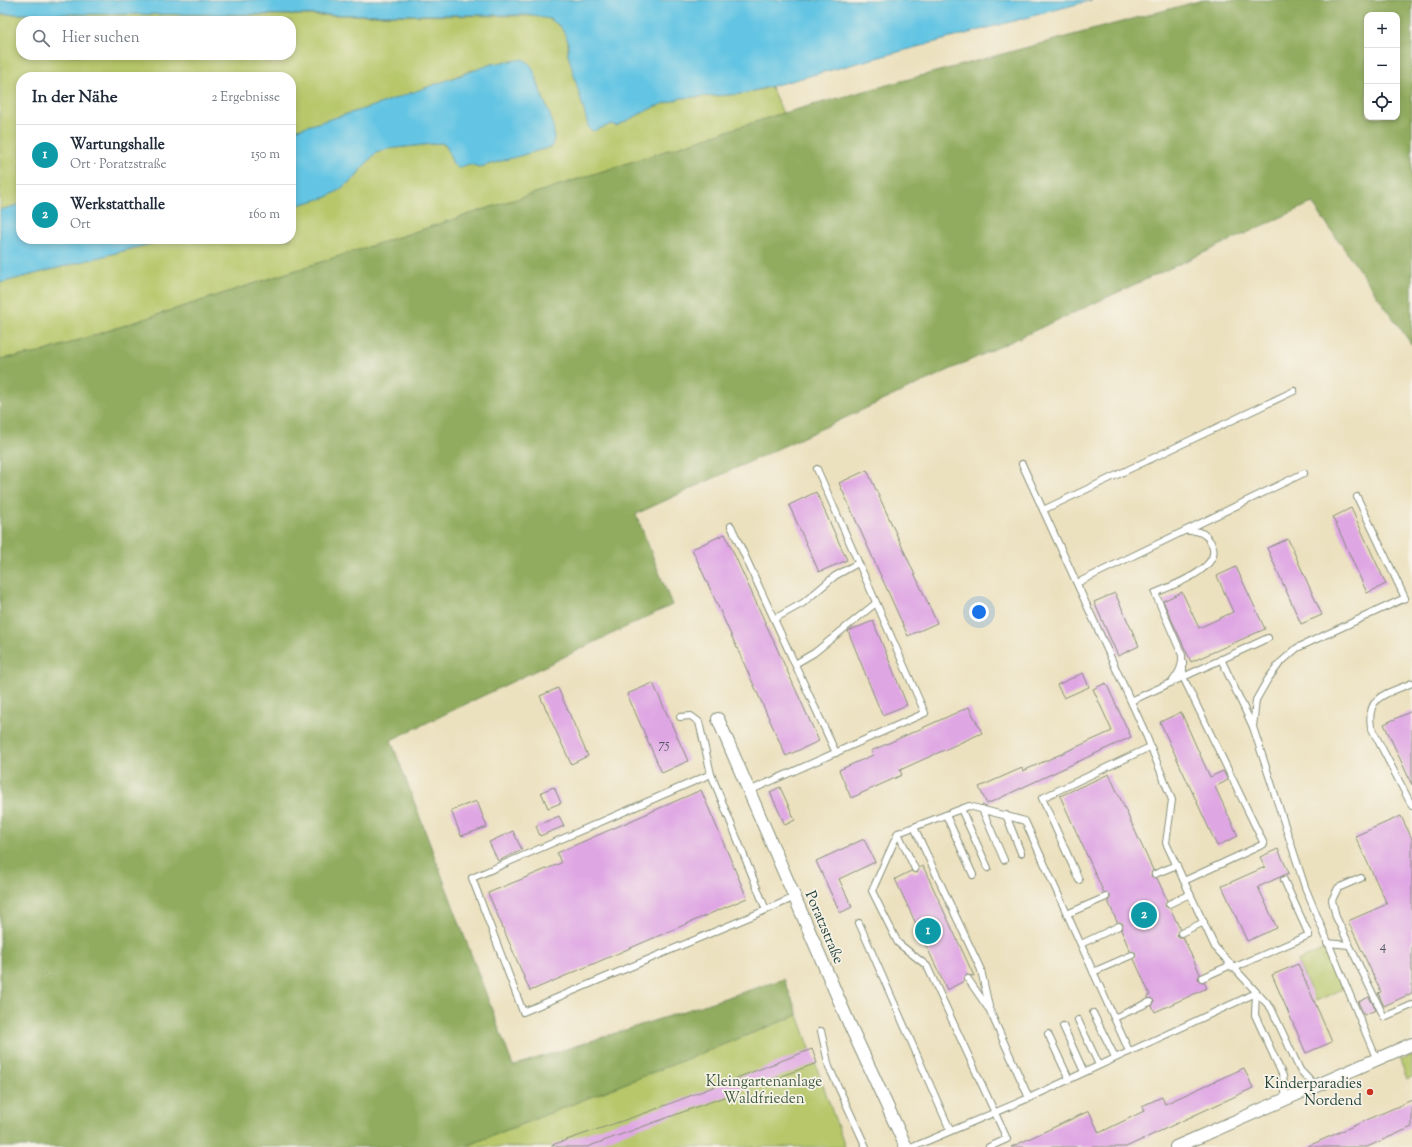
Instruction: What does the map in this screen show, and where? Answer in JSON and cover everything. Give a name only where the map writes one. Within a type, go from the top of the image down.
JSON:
[{"type":"street","name":"Poratzstraße","points":[[718,720],[848,1021],[906,1147]]},
{"type":"street","points":[[1176,1147],[1412,1044]]},
{"type":"lane","points":[[1044,510],[1294,391]]},
{"type":"lane","points":[[1022,464],[1131,701],[1172,800],[1166,843],[1215,948],[1271,1008],[1300,1070],[1316,1087]]},
{"type":"lane","points":[[749,791],[924,713],[817,469]]},
{"type":"lane","points":[[1077,583],[1304,473]]},
{"type":"lane","points":[[1253,727],[1256,700],[1280,663],[1297,648],[1405,598],[1357,497]]},
{"type":"lane","points":[[731,526],[836,753]]},
{"type":"lane","points":[[1184,531],[1194,530],[1204,534],[1211,542],[1213,551],[1210,562],[1200,573],[1155,593],[1182,655],[1184,677],[1264,844],[1184,881]]},
{"type":"lane","points":[[774,619],[802,603],[835,576],[858,563]]},
{"type":"lane","points":[[795,664],[814,653],[876,603]]},
{"type":"lane","points":[[1131,701],[1268,638]]},
{"type":"lane","points":[[1221,659],[1253,727],[1305,887],[1327,943],[1377,1060]]},
{"type":"lane","points":[[1172,682],[1183,663]]},
{"type":"lane","points":[[1412,683],[1374,702],[1370,708],[1370,717],[1371,727],[1412,806]]},
{"type":"lane","points":[[680,717],[691,716],[699,722],[711,774],[766,910]]},
{"type":"lane","points":[[1079,880],[1042,798],[1150,747]]},
{"type":"lane","points":[[711,774],[472,878],[524,1012],[795,897]]},
{"type":"lane","points":[[989,1147],[1007,1139],[995,1112],[927,966],[898,943],[872,891],[898,833],[969,806],[1025,821],[1129,1051]]},
{"type":"lane","points":[[961,809],[988,868]]},
{"type":"lane","points":[[982,809],[1004,860]]},
{"type":"lane","points":[[946,815],[973,875]]},
{"type":"lane","points":[[1006,815],[1021,853]]},
{"type":"lane","points":[[914,827],[981,970],[990,1011]]},
{"type":"lane","points":[[898,833],[915,869]]},
{"type":"lane","points":[[1155,874],[1177,865]]},
{"type":"lane","points":[[1361,878],[1338,888],[1332,900],[1336,917],[1384,1017],[1412,1005]]},
{"type":"lane","points":[[1202,978],[1309,935],[1284,880]]},
{"type":"lane","points":[[1168,904],[1190,894]]},
{"type":"lane","points":[[1067,914],[1106,896]]},
{"type":"lane","points":[[1181,933],[1204,922]]},
{"type":"lane","points":[[859,923],[950,1130]]},
{"type":"lane","points":[[1080,944],[1119,926]]},
{"type":"lane","points":[[1327,943],[1349,945]]},
{"type":"lane","points":[[1094,972],[1132,955]]},
{"type":"lane","points":[[968,979],[990,1011],[1029,1098]]},
{"type":"lane","points":[[913,1147],[950,1130],[1029,1098],[1256,993]]},
{"type":"lane","points":[[1256,993],[1256,1015],[1283,1076],[1286,1100]]},
{"type":"lane","points":[[1114,1018],[1150,1002]]},
{"type":"lane","points":[[1093,1012],[1115,1058]]},
{"type":"lane","points":[[1078,1020],[1099,1065]]},
{"type":"lane","points":[[1063,1026],[1084,1072]]},
{"type":"lane","points":[[821,1031],[828,1067],[866,1147]]},
{"type":"lane","points":[[1048,1034],[1069,1079]]},
{"type":"green space","points":[[1203,0],[1412,0],[1412,345],[1312,203],[636,514],[672,605],[391,740],[513,1066],[784,979],[798,1015],[464,1147],[0,1147],[0,359],[39,353],[783,113]]},
{"type":"green space","points":[[0,14],[538,16],[553,21],[565,31],[568,41],[568,54],[590,130],[612,124],[616,126],[654,107],[681,98],[742,94],[771,87],[783,113],[39,353],[0,359],[0,283],[150,244],[296,244],[296,206],[327,197],[336,192],[355,178],[376,153],[387,149],[441,143],[448,149],[453,164],[480,167],[551,147],[553,140],[552,122],[537,78],[471,70],[431,87],[296,129],[296,72],[16,72],[16,205],[0,210]]},
{"type":"green space","points":[[1325,949],[1343,989],[1316,1001],[1297,961]]},
{"type":"green space","name":"Kleingartenanlage Waldfrieden","points":[[798,1015],[845,1147],[464,1147]]},
{"type":"green space","points":[[1412,1055],[1412,1077],[1407,1079],[1400,1060]]},
{"type":"water","points":[[0,0],[1092,0],[742,94],[681,98],[654,107],[616,126],[612,124],[593,131],[589,129],[568,54],[568,41],[560,26],[550,19],[528,15],[0,14]]},
{"type":"water","points":[[523,59],[531,65],[552,120],[554,134],[551,147],[480,167],[469,164],[458,168],[453,164],[446,145],[441,143],[387,149],[376,153],[355,178],[336,192],[327,197],[296,206],[296,129],[377,105],[492,64]]},
{"type":"water","points":[[16,205],[16,244],[150,244],[0,283],[0,210]]},
{"type":"building","points":[[867,470],[937,623],[908,636],[839,483]]},
{"type":"building","points":[[816,492],[847,560],[819,572],[789,505]]},
{"type":"building","points":[[1351,508],[1386,584],[1367,593],[1333,517]]},
{"type":"building","points":[[725,534],[819,741],[786,756],[692,549]]},
{"type":"building","points":[[1288,539],[1322,615],[1301,624],[1267,548]]},
{"type":"building","points":[[1236,567],[1265,629],[1191,662],[1163,601],[1182,592],[1199,628],[1233,612],[1217,576]]},
{"type":"building","points":[[1115,593],[1139,646],[1118,656],[1094,602]]},
{"type":"building","points":[[873,621],[907,705],[882,715],[848,631]]},
{"type":"building","points":[[1083,673],[1089,687],[1064,698],[1057,685]]},
{"type":"building","points":[[653,683],[688,761],[662,773],[627,694]]},
{"type":"building","points":[[1106,683],[1131,737],[987,804],[979,787],[1022,768],[1023,771],[1112,731],[1093,689]]},
{"type":"building","points":[[558,688],[588,756],[571,764],[540,696]]},
{"type":"building","points":[[969,707],[982,733],[900,770],[902,775],[851,798],[839,770],[873,755],[871,751]]},
{"type":"building","points":[[1412,711],[1412,785],[1384,724]]},
{"type":"building","points":[[1181,712],[1210,777],[1223,771],[1228,780],[1215,787],[1238,836],[1217,846],[1160,722]]},
{"type":"building","points":[[1109,774],[1153,870],[1151,876],[1157,878],[1167,900],[1165,906],[1170,908],[1180,929],[1177,935],[1179,937],[1183,937],[1200,974],[1198,979],[1204,982],[1207,988],[1155,1012],[1152,1006],[1154,1001],[1148,998],[1150,995],[1134,959],[1136,953],[1130,951],[1121,930],[1123,924],[1117,922],[1108,901],[1110,895],[1104,893],[1060,796]]},
{"type":"building","points":[[554,787],[561,803],[548,808],[541,792]]},
{"type":"building","points":[[780,787],[795,820],[785,825],[770,792]]},
{"type":"building","points":[[701,790],[747,898],[530,991],[488,893],[561,863],[557,853]]},
{"type":"building","points":[[477,801],[487,827],[461,836],[451,810]]},
{"type":"building","points":[[559,816],[564,826],[540,836],[536,826]]},
{"type":"building","points":[[1401,816],[1412,839],[1412,993],[1384,1006],[1378,993],[1381,992],[1348,921],[1387,904],[1355,836]]},
{"type":"building","points":[[513,831],[522,850],[498,861],[489,842]]},
{"type":"building","points":[[864,839],[875,862],[839,879],[852,907],[840,913],[816,861]]},
{"type":"building","points":[[1278,849],[1289,873],[1258,887],[1277,928],[1247,941],[1222,886],[1265,867],[1260,857]]},
{"type":"building","points":[[923,866],[974,976],[966,975],[964,981],[947,990],[895,879],[911,871],[917,873],[919,868]]},
{"type":"building","points":[[1298,964],[1332,1042],[1306,1053],[1272,975]]},
{"type":"building","points":[[1369,997],[1376,1010],[1364,1015],[1358,1002]]},
{"type":"building","points":[[812,1049],[817,1063],[587,1147],[552,1147],[552,1145],[648,1112]]},
{"type":"building","points":[[1244,1068],[1253,1088],[1126,1147],[1011,1147],[1089,1111],[1099,1133],[1144,1111],[1142,1106],[1162,1097],[1165,1104]]},
{"type":"building","points":[[1412,1100],[1412,1127],[1367,1147],[1306,1147]]},
{"type":"place","name":"Werkstatthalle","points":[[1144,915]]},
{"type":"place","name":"Wartungshalle","points":[[928,931]]},
{"type":"place","name":"Kinderparadies Nordend","points":[[1370,1092]]}]
